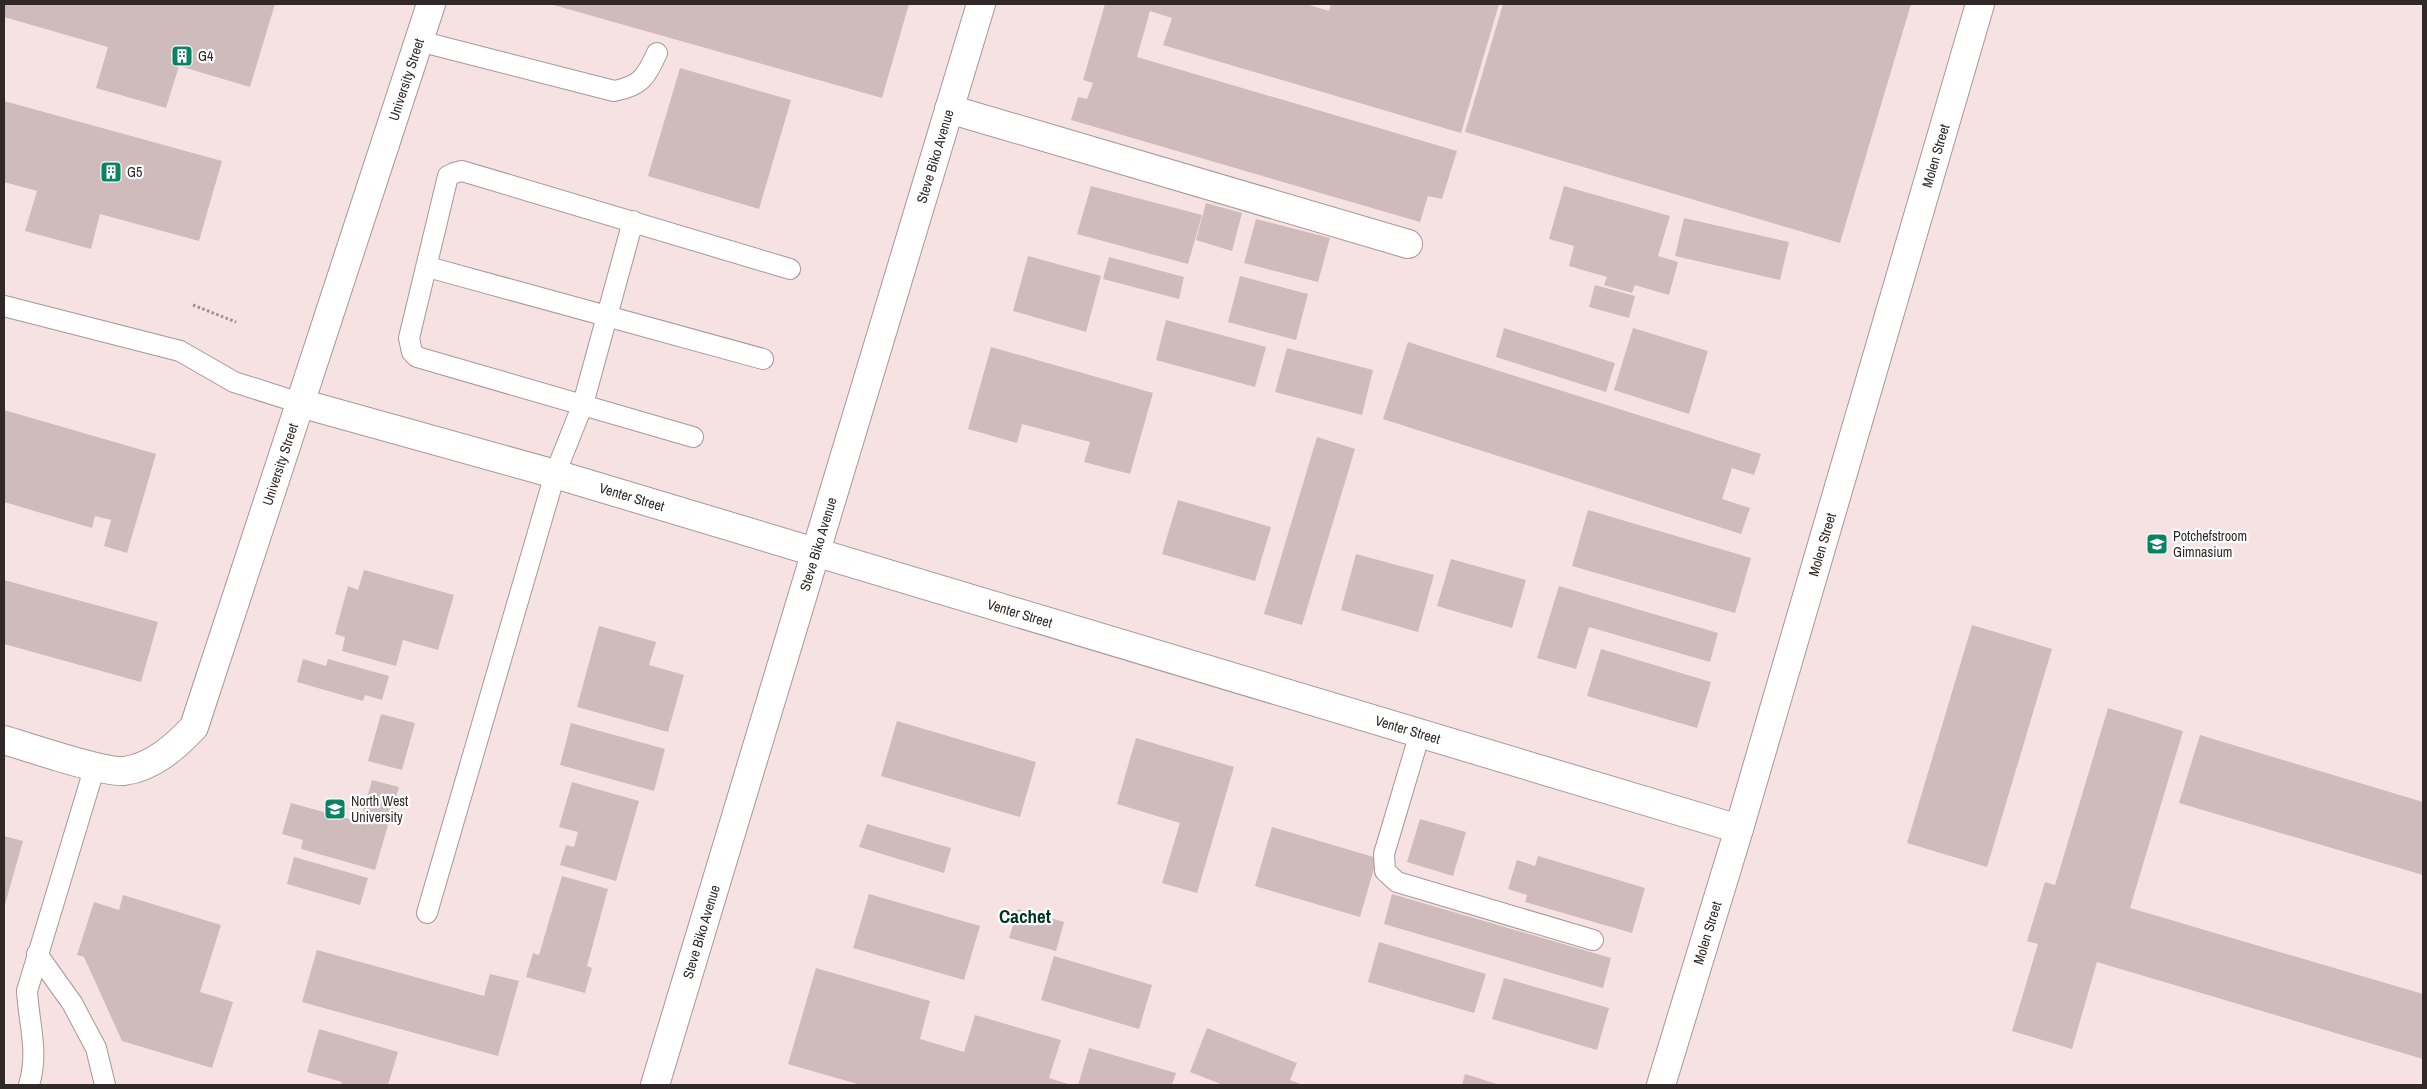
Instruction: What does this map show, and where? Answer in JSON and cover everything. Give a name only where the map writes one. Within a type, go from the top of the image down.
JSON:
[{"type":"street","name":"University Street","points":[[4,740],[95,766],[122,771],[143,766],[174,749],[194,727],[431,4]]},
{"type":"street","name":"Steve Biko Avenue","points":[[655,1085],[814,552],[981,4]]},
{"type":"street","name":"Molen Street","points":[[1661,1085],[1739,829],[1980,4]]},
{"type":"street","points":[[949,109],[1408,244]]},
{"type":"street","name":"Venter Street","points":[[300,403],[555,474],[1739,829]]},
{"type":"lane","points":[[419,42],[614,91],[631,88],[647,75],[657,53]]},
{"type":"lane","points":[[693,437],[417,357],[412,352],[409,338],[428,267],[448,176],[454,172],[462,171],[790,268]]},
{"type":"lane","points":[[427,914],[555,474],[583,404],[633,221]]},
{"type":"lane","points":[[428,267],[763,360]]},
{"type":"lane","points":[[4,306],[180,351],[234,382],[300,403]]},
{"type":"lane","points":[[1420,734],[1384,854],[1385,870],[1397,882],[1593,940]]},
{"type":"lane","points":[[29,1085],[33,1071],[34,1039],[27,991],[95,766]]},
{"type":"lane","points":[[37,954],[72,1003],[96,1048],[105,1085]]},
{"type":"path","points":[[194,305],[236,322]]},
{"type":"building","name":"G4","points":[[4,4],[275,4],[250,87],[179,66],[166,108],[96,88],[108,47],[4,17]]},
{"type":"building","points":[[550,4],[909,4],[882,98]]},
{"type":"building","points":[[1105,4],[1306,4],[1329,11],[1331,4],[1499,4],[1461,133],[1163,45],[1172,18],[1150,11],[1137,57],[1457,151],[1442,199],[1428,196],[1420,222],[1071,120],[1078,97],[1087,99],[1093,83],[1083,80]]},
{"type":"building","points":[[1503,4],[1911,4],[1840,243],[1465,132]]},
{"type":"building","points":[[680,68],[791,100],[759,209],[648,176]]},
{"type":"building","name":"G5","points":[[4,101],[222,161],[199,241],[100,214],[91,249],[25,231],[37,191],[4,182]]},
{"type":"building","points":[[1091,186],[1202,215],[1188,264],[1077,234]]},
{"type":"building","points":[[1564,186],[1670,216],[1658,256],[1678,262],[1669,295],[1635,285],[1632,293],[1604,285],[1607,277],[1569,266],[1574,246],[1549,239]]},
{"type":"building","points":[[1206,203],[1242,213],[1232,251],[1196,240]]},
{"type":"building","points":[[1684,218],[1789,242],[1780,280],[1675,256]]},
{"type":"building","points":[[1256,219],[1330,238],[1318,282],[1244,263]]},
{"type":"building","points":[[1028,256],[1101,276],[1086,332],[1013,311]]},
{"type":"building","points":[[1109,257],[1184,277],[1179,299],[1103,279]]},
{"type":"building","points":[[1240,276],[1308,294],[1296,340],[1228,322]]},
{"type":"building","points":[[1595,285],[1635,296],[1629,318],[1589,307]]},
{"type":"building","points":[[1166,320],[1266,347],[1255,387],[1156,360]]},
{"type":"building","points":[[1504,328],[1615,363],[1606,392],[1496,357]]},
{"type":"building","points":[[1633,328],[1708,351],[1689,414],[1614,390]]},
{"type":"building","points":[[1408,342],[1761,454],[1754,475],[1732,468],[1722,499],[1750,508],[1741,534],[1383,419]]},
{"type":"building","points":[[991,347],[1153,393],[1130,474],[1084,462],[1090,442],[1022,424],[1017,443],[968,429]]},
{"type":"building","points":[[1287,348],[1373,370],[1362,415],[1275,392]]},
{"type":"building","points":[[4,410],[156,454],[127,553],[104,546],[111,520],[95,516],[92,528],[4,502]]},
{"type":"building","points":[[1317,437],[1355,449],[1302,625],[1264,614]]},
{"type":"building","points":[[1178,500],[1271,527],[1255,581],[1162,554]]},
{"type":"building","points":[[1588,510],[1751,558],[1735,613],[1572,566]]},
{"type":"building","points":[[1356,554],[1434,575],[1418,632],[1341,610]]},
{"type":"building","points":[[1451,559],[1526,580],[1512,628],[1437,606]]},
{"type":"building","points":[[364,570],[454,595],[438,650],[403,640],[396,666],[342,651],[345,637],[335,634],[348,586],[358,590]]},
{"type":"building","points":[[4,580],[158,622],[141,682],[4,644]]},
{"type":"building","points":[[1559,586],[1718,633],[1710,662],[1589,627],[1576,669],[1537,658]]},
{"type":"building","points":[[1972,625],[2052,649],[1987,867],[1907,843]]},
{"type":"building","points":[[599,626],[656,642],[649,665],[684,675],[668,732],[577,707]]},
{"type":"building","points":[[1601,649],[1711,682],[1697,728],[1587,696]]},
{"type":"building","points":[[303,659],[326,666],[328,659],[389,676],[382,700],[365,695],[363,701],[297,682]]},
{"type":"building","points":[[2108,708],[2183,731],[2130,908],[2423,994],[2423,1059],[2097,962],[2072,1049],[2012,1031],[2038,944],[2027,941],[2045,882],[2055,885]]},
{"type":"building","points":[[381,714],[415,723],[402,770],[368,761]]},
{"type":"building","points":[[897,721],[1036,762],[1020,817],[881,776]]},
{"type":"building","points":[[571,723],[665,749],[654,791],[560,765]]},
{"type":"building","points":[[2200,735],[2423,802],[2423,875],[2179,803]]},
{"type":"building","points":[[1136,738],[1234,767],[1197,893],[1162,883],[1180,823],[1117,804]]},
{"type":"building","points":[[372,780],[399,787],[375,870],[301,849],[303,840],[282,834],[291,803],[360,822]]},
{"type":"building","points":[[572,782],[639,801],[616,881],[560,865],[566,845],[574,847],[578,832],[559,827]]},
{"type":"building","points":[[1420,819],[1466,832],[1453,876],[1407,862]]},
{"type":"building","points":[[867,824],[951,848],[944,873],[859,847]]},
{"type":"building","points":[[1272,827],[1377,858],[1360,917],[1255,886]]},
{"type":"building","points":[[4,836],[23,841],[4,908]]},
{"type":"building","points":[[1538,856],[1645,888],[1632,933],[1525,902],[1527,895],[1508,889],[1517,860],[1535,866]]},
{"type":"building","points":[[294,857],[368,878],[360,905],[287,884]]},
{"type":"building","points":[[562,876],[608,889],[587,966],[592,968],[585,993],[526,977],[533,953],[539,955]]},
{"type":"building","points":[[869,894],[980,926],[964,980],[853,948]]},
{"type":"building","points":[[1392,894],[1611,958],[1603,988],[1384,924]]},
{"type":"building","points":[[123,895],[221,925],[200,992],[233,1002],[212,1068],[122,1041],[84,957],[77,955],[94,902],[119,910]]},
{"type":"building","points":[[1018,909],[1064,922],[1056,951],[1009,938]]},
{"type":"building","points":[[1379,942],[1486,974],[1474,1013],[1368,982]]},
{"type":"building","points":[[317,950],[484,996],[490,974],[519,981],[498,1056],[302,1002]]},
{"type":"building","points":[[1054,956],[1152,985],[1139,1029],[1041,1000]]},
{"type":"building","points":[[816,968],[930,1001],[920,1039],[964,1052],[975,1015],[1061,1040],[1049,1078],[1071,1085],[861,1085],[788,1064]]},
{"type":"building","points":[[1504,978],[1609,1008],[1597,1050],[1492,1019]]},
{"type":"building","points":[[1207,1028],[1297,1063],[1290,1080],[1303,1085],[1223,1085],[1190,1072]]},
{"type":"building","points":[[319,1029],[398,1052],[388,1085],[341,1085],[342,1082],[307,1072]]},
{"type":"building","points":[[1089,1048],[1176,1073],[1172,1085],[1078,1085]]},
{"type":"building","points":[[1465,1074],[1500,1085],[1462,1085]]},
{"type":"place","name":"G4","points":[[182,56]]},
{"type":"place","name":"G5","points":[[111,172]]},
{"type":"place","name":"Potchefstroom Gimnasium","points":[[2157,544]]},
{"type":"place","name":"North West University","points":[[335,809]]},
{"type":"district","name":"Cachet","points":[[1025,916]]}]
